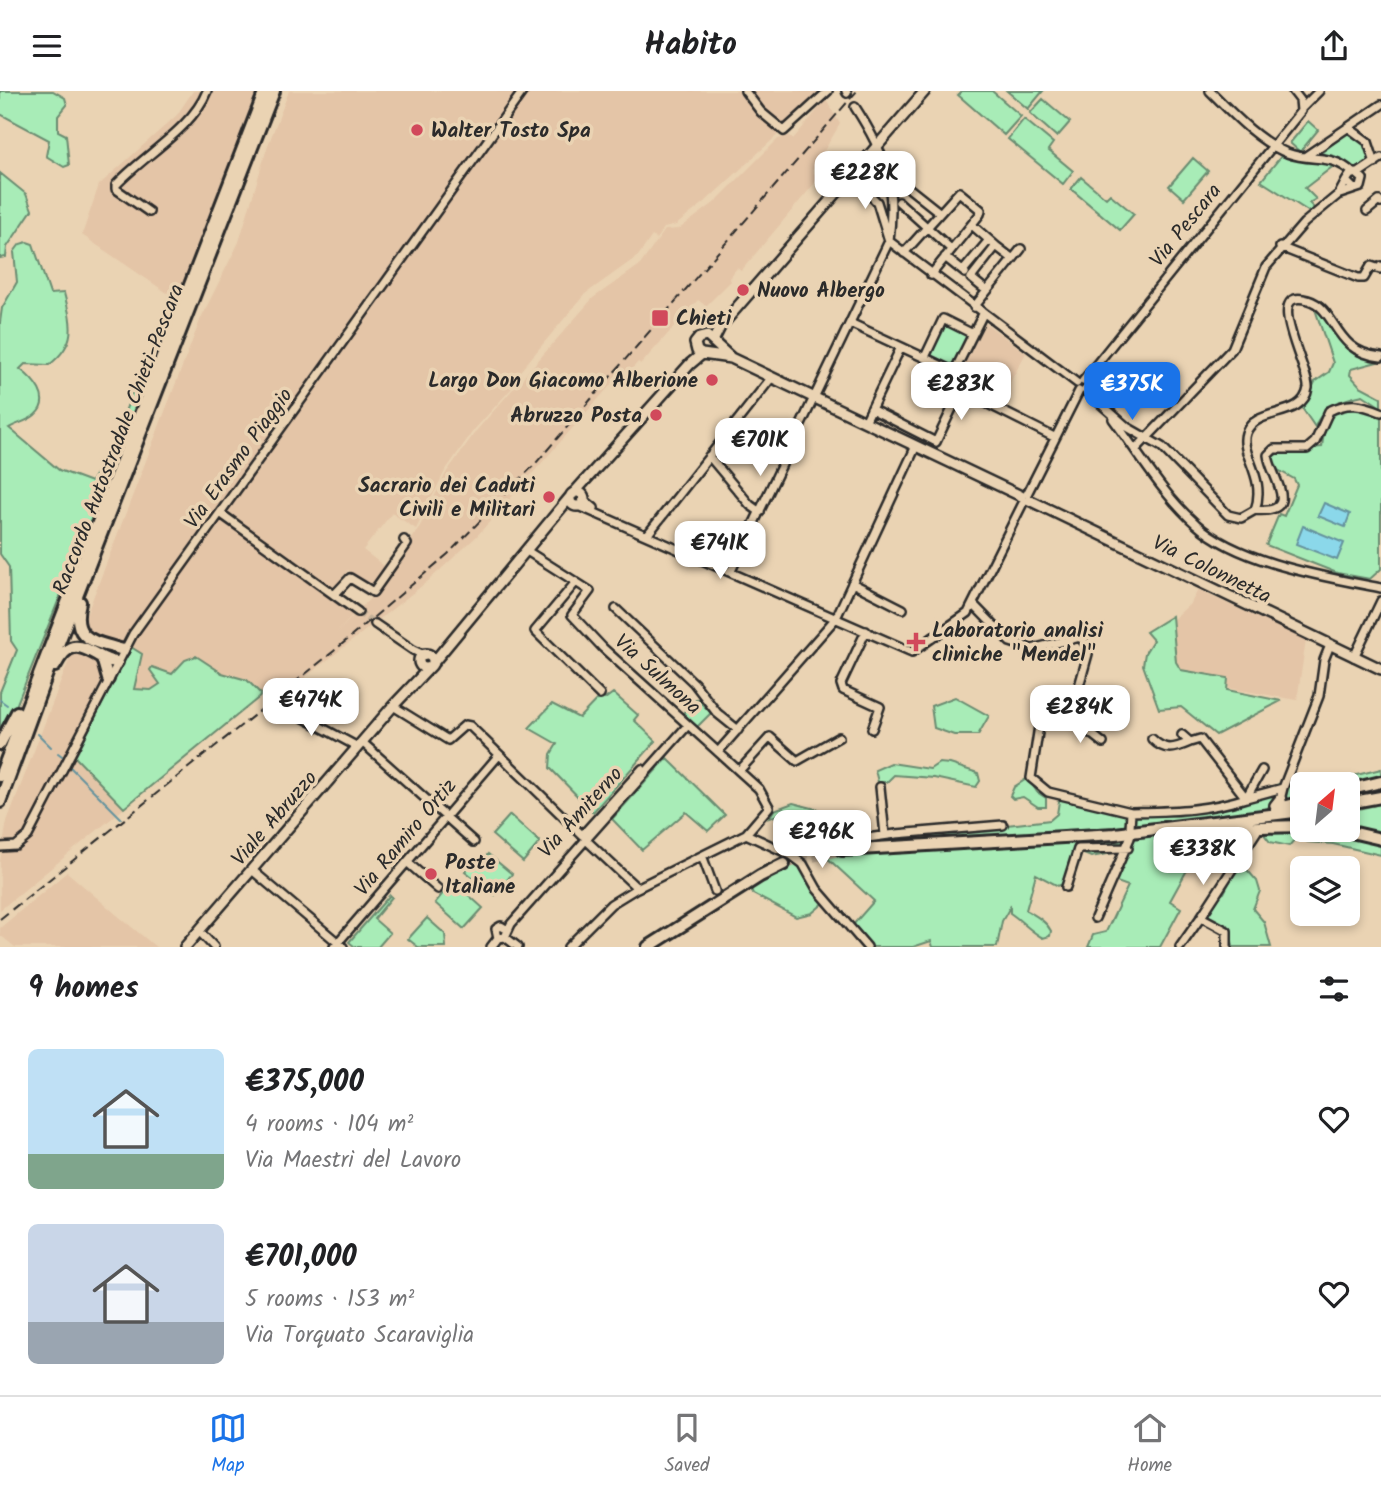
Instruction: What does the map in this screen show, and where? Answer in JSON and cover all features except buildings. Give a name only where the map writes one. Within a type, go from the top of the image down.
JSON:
[{"type":"highway","name":"Raccordo Autostradale Chieti-Pescara","points":[[0,776],[265,91]]},
{"type":"highway","name":"Raccordo Autostradale Chieti-Pescara","points":[[0,802],[37,699],[274,91]]},
{"type":"highway","points":[[88,567],[91,575],[78,611],[80,628],[94,643],[123,650]]},
{"type":"highway","points":[[37,699],[45,692],[58,660],[67,651],[86,648],[102,658],[117,662]]},
{"type":"highway","points":[[102,658],[108,679]]},
{"type":"highway","points":[[0,744],[29,686],[36,680]]},
{"type":"highway","points":[[1360,787],[1381,782]]},
{"type":"highway","points":[[1360,801],[1381,797]]},
{"type":"highway","points":[[1177,828],[1290,804]]},
{"type":"highway","points":[[1177,828],[1290,813]]},
{"type":"highway","points":[[842,850],[1177,828],[1290,825]]},
{"type":"highway","points":[[1360,834],[1381,839]]},
{"type":"highway","points":[[648,947],[730,895],[784,865]]},
{"type":"main road","points":[[700,351],[925,91]]},
{"type":"main road","points":[[700,351],[697,339],[710,339],[731,358]]},
{"type":"main road","points":[[700,351],[731,358]]},
{"type":"main road","name":"Viale Abruzzo","points":[[186,947],[416,680],[426,661],[442,650],[560,513],[577,499],[586,482],[700,351]]},
{"type":"main road","name":"Via Colonnetta","points":[[731,358],[1381,669]]},
{"type":"street","points":[[149,212],[116,189],[116,185],[156,146],[190,120],[201,108],[207,91]]},
{"type":"street","name":"Via Erasmo Piaggio","points":[[0,847],[16,846],[28,836],[123,650],[523,91]]},
{"type":"street","points":[[745,91],[761,112],[784,131],[828,91]]},
{"type":"street","points":[[1210,91],[1273,145],[1302,157],[1337,160],[1363,182]]},
{"type":"street","points":[[1293,91],[1302,108]]},
{"type":"street","name":"Via Pescara","points":[[973,604],[1081,386],[1302,108],[1319,91]]},
{"type":"street","points":[[1302,157],[1313,153],[1381,106]]},
{"type":"street","points":[[731,571],[889,241],[891,197],[885,157],[855,107]]},
{"type":"street","points":[[1136,449],[1232,349],[1266,267],[1280,247],[1339,194],[1347,180],[1378,161],[1368,142],[1349,128]]},
{"type":"street","points":[[1345,165],[1347,180],[1354,189]]},
{"type":"street","points":[[1339,194],[1354,189],[1363,182],[1368,169]]},
{"type":"street","points":[[851,176],[877,202],[889,241],[1081,386],[1107,411],[1182,511],[1219,541],[1258,557],[1316,574],[1381,588]]},
{"type":"street","points":[[910,189],[939,212]]},
{"type":"street","points":[[904,253],[959,192],[981,210],[980,214],[931,275]]},
{"type":"street","points":[[1367,211],[1379,201],[1381,203]]},
{"type":"street","points":[[899,202],[951,249]]},
{"type":"street","points":[[972,225],[1013,259]]},
{"type":"street","points":[[963,271],[989,240]]},
{"type":"street","points":[[971,278],[996,246]]},
{"type":"street","points":[[1280,247],[1358,278],[1364,278],[1371,266],[1380,268]]},
{"type":"street","points":[[974,307],[1021,249]]},
{"type":"street","points":[[945,257],[987,291]]},
{"type":"street","points":[[1255,510],[1261,495],[1245,445],[1246,433],[1255,422],[1296,407],[1304,400],[1308,388],[1308,376],[1285,317],[1288,306],[1297,300],[1309,300],[1327,315],[1342,340],[1358,351],[1381,357]]},
{"type":"street","points":[[983,314],[948,384],[1054,437]]},
{"type":"street","points":[[925,357],[943,319],[973,334]]},
{"type":"street","points":[[850,323],[955,372]]},
{"type":"street","points":[[865,422],[901,347]]},
{"type":"street","points":[[648,534],[772,377]]},
{"type":"street","points":[[871,409],[936,442],[961,390]]},
{"type":"street","points":[[1107,411],[1162,447],[1228,515],[1241,518],[1255,510],[1266,511],[1277,507],[1282,489],[1268,455],[1274,449],[1307,449],[1315,442],[1329,411],[1343,404],[1363,405],[1381,412]]},
{"type":"street","points":[[718,752],[836,618],[916,446]]},
{"type":"street","points":[[709,456],[750,505],[760,512]]},
{"type":"street","points":[[577,499],[600,513],[912,652],[968,613],[973,604],[1010,642],[1032,649],[1080,637],[1086,644],[1088,654],[1069,722]]},
{"type":"street","points":[[220,513],[358,612]]},
{"type":"street","points":[[334,594],[350,578],[373,591],[407,544],[404,540]]},
{"type":"street","points":[[527,551],[576,582],[535,631],[600,695]]},
{"type":"street","name":"Via Sulmona","points":[[576,582],[590,591],[572,615],[766,797],[769,807],[746,834]]},
{"type":"street","points":[[852,583],[904,608]]},
{"type":"street","points":[[1354,657],[1381,601]]},
{"type":"street","points":[[616,609],[694,683],[717,713],[738,730]]},
{"type":"street","points":[[375,624],[426,661]]},
{"type":"street","points":[[866,631],[841,684],[843,691],[880,707],[872,729]]},
{"type":"street","points":[[1279,805],[1283,787],[1319,696],[1324,660],[1330,645]]},
{"type":"street","points":[[278,704],[360,745],[474,842]]},
{"type":"street","points":[[393,706],[448,740],[465,725],[470,726],[637,888]]},
{"type":"street","points":[[1103,743],[1080,725],[1044,720],[1039,726],[1031,778],[1048,792],[1131,812],[1177,813],[1219,807],[1283,787]]},
{"type":"street","name":"Via Amiterno","points":[[491,947],[686,723]]},
{"type":"street","points":[[1182,735],[1190,742]]},
{"type":"street","points":[[739,771],[770,737],[797,761],[839,737]]},
{"type":"street","points":[[1152,739],[1159,746],[1173,750],[1200,739],[1246,798]]},
{"type":"street","name":"Via Ramiro Ortiz","points":[[338,946],[499,755]]},
{"type":"street","points":[[1246,798],[1248,789],[1262,770]]},
{"type":"street","points":[[880,787],[885,835]]},
{"type":"street","points":[[1130,828],[1131,812]]},
{"type":"street","points":[[781,850],[885,835],[1003,825]]},
{"type":"street","points":[[1180,947],[1257,831]]},
{"type":"street","points":[[568,947],[611,904],[637,888],[703,858],[746,834],[781,850],[803,864],[817,889],[867,947]]},
{"type":"street","points":[[1095,918],[1128,848],[1130,838]]},
{"type":"street","points":[[1066,887],[1078,849],[1128,848]]},
{"type":"street","points":[[703,858],[715,891]]},
{"type":"street","points":[[407,862],[439,889]]},
{"type":"street","points":[[252,870],[338,946]]},
{"type":"street","points":[[1201,917],[1227,930],[1227,947]]},
{"type":"street","points":[[199,931],[214,947]]},
{"type":"street","points":[[502,933],[518,947]]},
{"type":"street","name":"Via Amiterno","points":[[484,947],[502,933]]},
{"type":"shaded area","points":[[193,91],[257,91],[176,299],[82,235],[99,185],[177,115]]},
{"type":"shaded area","points":[[289,91],[825,91],[705,202],[676,225],[664,228],[656,239],[652,236],[638,256],[585,294],[516,376],[520,379],[473,431],[445,471],[416,529],[392,513],[363,550],[388,569],[372,588],[348,570],[329,596],[354,614],[336,634],[376,592],[418,530],[446,473],[476,431],[593,298],[640,265],[665,230],[679,229],[714,203],[778,139],[789,136],[793,139],[826,100],[840,124],[812,171],[819,178],[741,271],[737,268],[729,278],[731,281],[706,306],[698,300],[641,364],[638,362],[627,375],[623,371],[476,537],[428,581],[274,702],[266,692],[0,910],[0,861],[7,821],[201,318],[239,242],[267,148]]},
{"type":"shaded area","points":[[985,323],[1026,353],[998,404],[955,383]]},
{"type":"shaded area","points":[[1198,590],[1306,640],[1297,700],[1228,688],[1171,670],[1169,623],[1191,603]]},
{"type":"shaded area","points":[[67,872],[156,947],[15,947],[0,935],[0,928]]},
{"type":"green space","points":[[0,91],[53,91],[65,98],[67,105],[58,116],[58,131],[66,135],[69,165],[64,167],[46,156],[49,140],[0,114]]},
{"type":"green space","points":[[962,91],[992,91],[1021,116],[1004,135],[958,95]]},
{"type":"green space","points":[[1007,91],[1043,91],[1028,109]]},
{"type":"green space","points":[[1043,99],[1070,122],[1057,137],[1030,113]]},
{"type":"green space","points":[[1024,119],[1053,143],[1048,150],[1073,171],[1063,184],[1008,139]]},
{"type":"green space","points":[[1308,121],[1318,130],[1300,152],[1290,143]]},
{"type":"green space","points":[[1345,134],[1352,134],[1368,146],[1370,163],[1354,170],[1339,158],[1320,154]]},
{"type":"green space","points":[[1282,155],[1336,164],[1305,188],[1316,199],[1309,203],[1316,210],[1311,213],[1261,181]]},
{"type":"green space","points":[[1193,158],[1208,171],[1184,199],[1169,186]]},
{"type":"green space","points":[[0,173],[26,194],[32,210],[7,247],[6,257],[0,258]]},
{"type":"green space","points":[[1081,177],[1106,198],[1110,194],[1134,214],[1120,230],[1071,189]]},
{"type":"green space","points":[[20,244],[33,244],[50,294],[64,293],[70,332],[65,349],[49,365],[25,364],[20,369],[39,390],[42,402],[35,415],[9,428],[59,470],[91,482],[112,446],[137,380],[145,385],[14,711],[0,738],[0,692],[17,650],[11,641],[9,567],[0,554],[0,322],[2,308],[17,282],[14,252]]},
{"type":"green space","points":[[1315,309],[1330,323],[1344,347],[1364,358],[1381,361],[1351,369],[1350,375],[1360,386],[1381,397],[1381,407],[1363,395],[1348,399],[1328,409],[1315,427],[1302,408],[1315,382],[1329,372],[1333,363]]},
{"type":"green space","points":[[944,324],[968,336],[952,366],[929,354]]},
{"type":"green space","points":[[1344,406],[1381,415],[1381,569],[1370,579],[1337,573],[1266,545],[1279,514],[1284,516],[1297,485],[1294,479],[1278,470],[1271,458],[1283,450],[1322,447],[1327,424]]},
{"type":"green space","points":[[1172,616],[1176,662],[1181,670],[1228,678],[1227,690],[1281,701],[1216,735],[1181,707],[1159,709],[1143,665],[1145,653],[1153,640],[1146,632]]},
{"type":"green space","points":[[131,647],[142,654],[134,689],[151,690],[160,684],[150,670],[152,667],[172,674],[185,660],[196,656],[222,673],[247,680],[262,695],[124,808],[75,757]]},
{"type":"green space","points":[[613,693],[638,715],[634,720],[656,741],[593,812],[550,768],[551,754],[557,744],[529,728],[552,704],[579,718],[601,695],[605,699]]},
{"type":"green space","points":[[955,697],[989,716],[978,735],[954,735],[934,728],[931,706]]},
{"type":"green space","points":[[697,699],[711,713],[697,727],[683,713]]},
{"type":"green space","points":[[667,758],[725,815],[708,831],[686,812],[642,850],[612,819]]},
{"type":"green space","points":[[891,763],[930,769],[939,763],[950,764],[978,773],[980,781],[976,787],[934,778],[894,775],[887,782],[878,782],[875,770]]},
{"type":"green space","points":[[1381,769],[1381,781],[1360,785],[1360,774]]},
{"type":"green space","points":[[1028,778],[1037,792],[1046,798],[1046,807],[1038,807],[1023,797],[1013,799],[1010,796],[1014,787]]},
{"type":"green space","points":[[1278,784],[1290,785],[1290,804],[1287,805],[1286,797],[1283,797],[1274,801],[1266,810],[1213,821],[1131,830],[1133,820],[1138,815],[1179,816],[1245,802]]},
{"type":"green space","points":[[1060,795],[1128,813],[1128,829],[931,839],[931,834],[1050,820],[1057,814]]},
{"type":"green space","points":[[793,803],[820,810],[822,820],[794,817],[786,821],[780,814],[769,818],[774,810]]},
{"type":"green space","points":[[1381,804],[1381,835],[1360,831],[1360,808]]},
{"type":"green space","points":[[510,815],[540,842],[523,862],[492,835]]},
{"type":"green space","points":[[1290,827],[1290,842],[1292,842],[1289,846],[1270,842],[1263,833],[1264,830]]},
{"type":"green space","points":[[1257,830],[1241,853],[1228,848],[1218,850],[1229,857],[1231,864],[1228,866],[1214,859],[1192,861],[1170,901],[1181,908],[1160,947],[1088,947],[1093,935],[1106,932],[1128,886],[1114,881],[1131,836]]},
{"type":"green space","points":[[1129,836],[1125,851],[1091,857],[1079,852],[1073,855],[1065,883],[1058,886],[1036,874],[1026,910],[1046,924],[1051,931],[1050,936],[1043,938],[1034,932],[1010,913],[1010,907],[1002,921],[997,947],[933,947],[931,941],[913,947],[871,947],[852,926],[874,901],[823,854]]},
{"type":"green space","points":[[1360,839],[1381,843],[1381,855],[1333,844],[1307,842],[1360,842]]},
{"type":"green space","points":[[488,854],[512,874],[495,895],[465,871],[473,861],[479,866]]},
{"type":"green space","points":[[798,862],[825,902],[812,913],[796,917],[753,894],[750,887]]},
{"type":"green space","points":[[1242,864],[1257,881],[1260,891],[1253,909],[1264,922],[1271,947],[1233,947],[1230,928],[1204,915],[1217,896],[1224,893],[1238,865]]},
{"type":"green space","points":[[453,881],[483,908],[464,929],[435,903]]},
{"type":"green space","points":[[390,895],[392,897],[374,919],[390,933],[378,947],[355,947],[349,942]]},
{"type":"green space","points":[[427,918],[445,934],[446,947],[418,947],[408,939]]},
{"type":"water","points":[[1324,503],[1350,514],[1345,527],[1318,516]]},
{"type":"water","points":[[1303,526],[1344,543],[1337,560],[1296,544]]},
{"type":"waterway","points":[[0,700],[7,705]]},
{"type":"waterway","points":[[38,734],[51,747]]},
{"type":"waterway","points":[[58,753],[62,756]]},
{"type":"waterway","points":[[69,766],[121,818]]},
{"type":"tunnel","points":[[358,612],[375,624]]},
{"type":"tunnel","points":[[784,864],[842,850]]},
{"type":"railway","points":[[0,919],[334,651],[448,554],[536,463],[857,91]]},
{"type":"place","name":"Walter Tosto Spa","points":[[417,130]]},
{"type":"place","name":"Nuovo Albergo","points":[[743,290]]},
{"type":"place","name":"Chieti","points":[[660,318]]},
{"type":"place","name":"Largo Don Giacomo Alberione","points":[[712,380]]},
{"type":"place","name":"Abruzzo Posta","points":[[656,415]]},
{"type":"place","name":"Sacrario dei Caduti Civili e Militari","points":[[549,497]]},
{"type":"place","name":"Laboratorio analisi cliniche \"Mendel\"","points":[[916,642]]},
{"type":"place","name":"Poste Italiane","points":[[431,874]]}]
